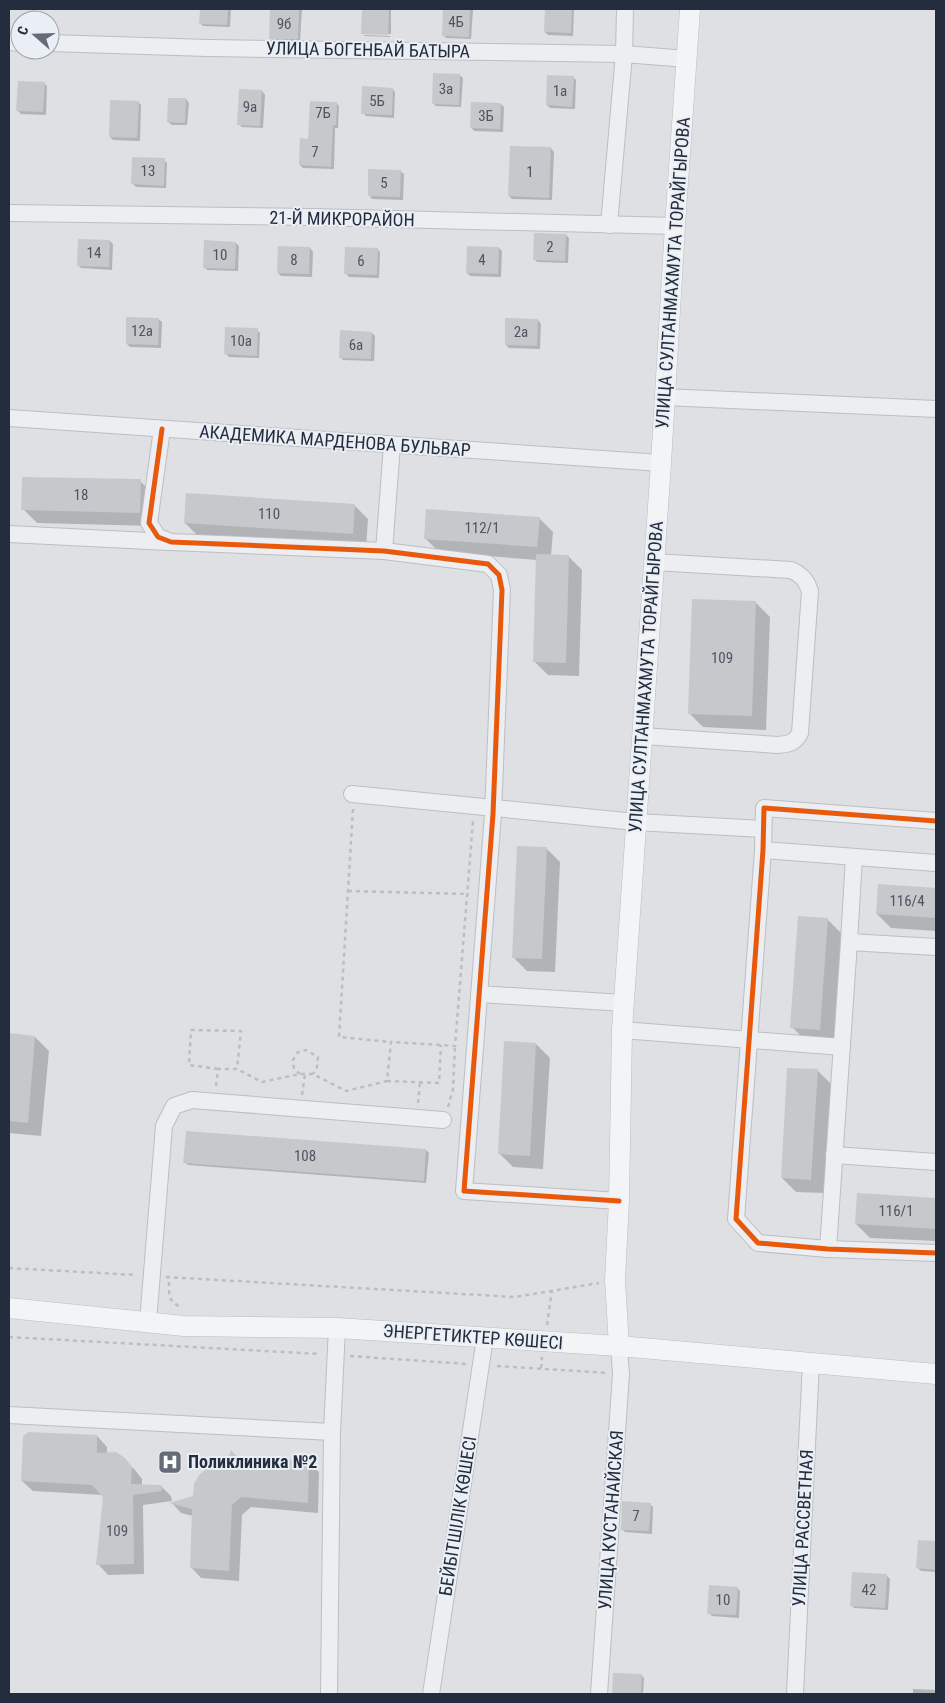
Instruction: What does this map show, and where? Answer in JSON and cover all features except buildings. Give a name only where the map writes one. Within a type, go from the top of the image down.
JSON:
[{"type":"main road","name":"УЛИЦА СУЛТАНМАХМУТА ТОРАЙГЫРОВА","points":[[619,1346],[615,1280],[619,1201],[622,1030],[690,9]]},
{"type":"main road","name":"ЭНЕРГЕТИКТЕР КӨШЕСІ","points":[[9,1308],[184,1326],[337,1328],[619,1346],[936,1374]]},
{"type":"street","points":[[609,225],[624,54],[625,9]]},
{"type":"street","name":"УЛИЦА БОГЕНБАЙ БАТЫРА","points":[[60,44],[624,54],[687,59]]},
{"type":"street","name":"21-Й МИКРОРАЙОН","points":[[9,213],[313,217],[675,226]]},
{"type":"street","points":[[664,397],[936,408]]},
{"type":"street","name":"АКАДЕМИКА МАРДЕНОВА БУЛЬВАР","points":[[9,418],[661,463]]},
{"type":"street","points":[[162,429],[149,523],[158,536],[171,542]]},
{"type":"street","points":[[384,551],[392,444]]},
{"type":"street","points":[[9,534],[384,551],[488,564],[499,575],[502,590],[493,810],[464,1191],[619,1201]]},
{"type":"street","points":[[642,736],[778,745],[789,744],[797,739],[800,733],[810,591],[801,575],[791,570],[654,562]]},
{"type":"street","points":[[352,800],[636,822],[763,829]]},
{"type":"street","points":[[936,820],[764,808],[763,850],[736,1219],[758,1243],[828,1249],[936,1253]]},
{"type":"street","points":[[763,850],[936,863]]},
{"type":"street","points":[[828,1249],[854,857]]},
{"type":"street","points":[[849,942],[936,947]]},
{"type":"street","points":[[479,994],[624,1003]]},
{"type":"street","points":[[622,1030],[842,1046]]},
{"type":"street","points":[[148,1322],[161,1277],[164,1126],[174,1106],[192,1100],[213,1101],[443,1120]]},
{"type":"street","points":[[834,1155],[936,1162]]},
{"type":"street","points":[[9,1308],[9,1320]]},
{"type":"street","points":[[329,1694],[332,1432],[337,1328]]},
{"type":"street","name":"БЕЙБІТШІЛІК КӨШЕСІ","points":[[432,1694],[485,1338]]},
{"type":"street","name":"УЛИЦА КУСТАНАЙСКАЯ","points":[[599,1694],[620,1374],[619,1346]]},
{"type":"street","name":"УЛИЦА РАССВЕТНАЯ","points":[[795,1694],[811,1362]]},
{"type":"street","points":[[9,1415],[332,1432]]},
{"type":"path","points":[[352,800],[338,1037],[455,1046]]},
{"type":"path","points":[[443,1120],[453,1089],[473,812],[493,810]]},
{"type":"path","points":[[348,891],[487,895]]},
{"type":"path","points":[[237,1069],[241,1031],[191,1030],[189,1065],[218,1069],[237,1069],[262,1082],[300,1074],[313,1074],[346,1091],[387,1081],[439,1083],[441,1045]]},
{"type":"path","points":[[387,1081],[391,1042]]},
{"type":"path","points":[[300,1074],[294,1069],[293,1060],[298,1052],[306,1050],[318,1057],[317,1067],[313,1074]]},
{"type":"path","points":[[213,1101],[218,1069]]},
{"type":"path","points":[[9,1268],[515,1297],[615,1280]]},
{"type":"path","points":[[161,1277],[168,1297],[185,1310]]},
{"type":"path","points":[[9,1337],[336,1355],[620,1374]]},
{"type":"cycle path","points":[[162,429],[149,523],[158,537],[171,542],[384,551],[488,564],[499,575],[502,590],[493,814],[464,1191],[619,1201]]},
{"type":"cycle path","points":[[936,821],[764,808],[763,850],[736,1219],[758,1243],[828,1249],[936,1253]]},
{"type":"place","name":"Поликлиника №2","points":[[170,1462]]}]
